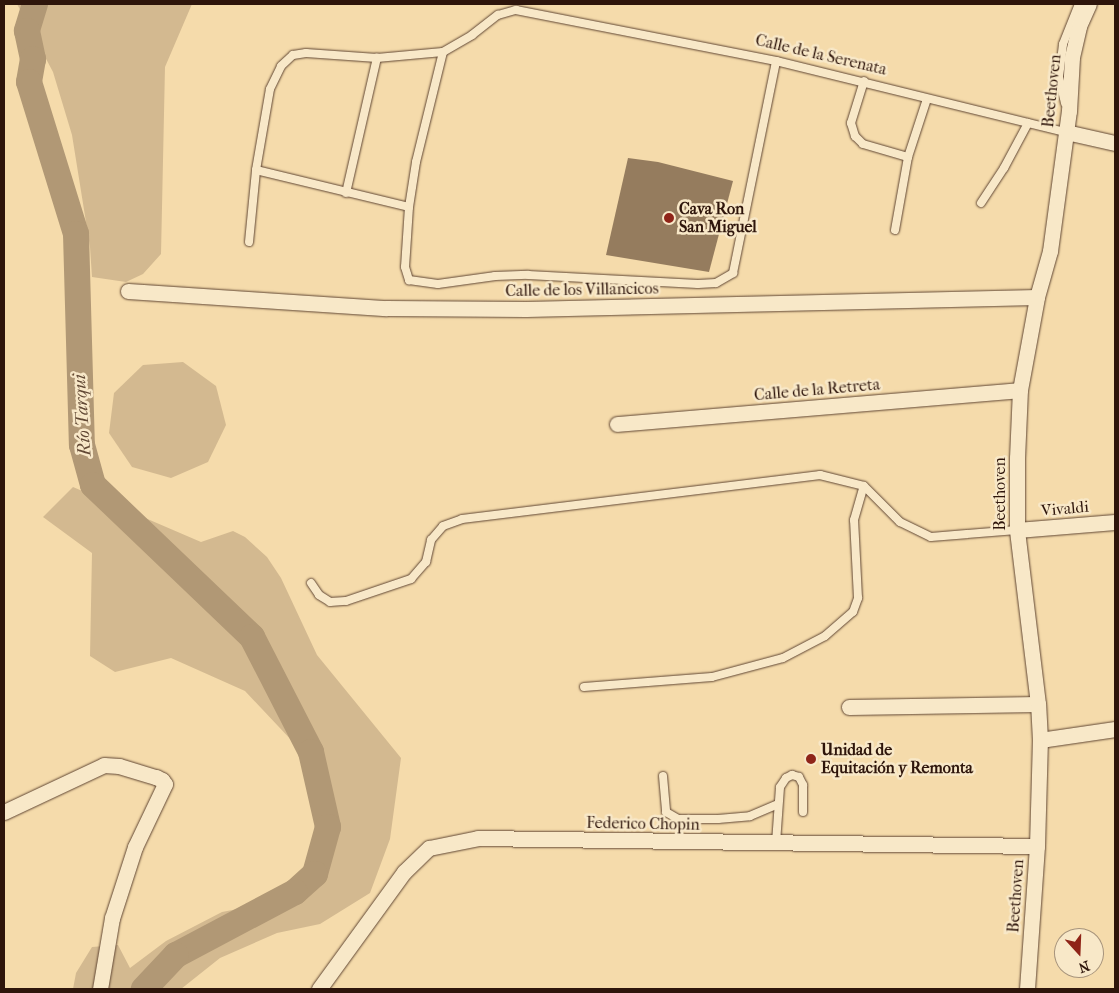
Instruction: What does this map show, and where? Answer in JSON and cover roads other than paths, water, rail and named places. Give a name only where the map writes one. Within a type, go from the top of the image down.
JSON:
[{"type":"street","name":"Beethoven","points":[[1027,989],[1037,846],[1040,740],[1038,704],[1017,530],[1020,390],[1037,297],[1050,252],[1069,111],[1072,57],[1079,26],[1089,4]]},
{"type":"street","name":"Calle de la Serenata","points":[[1066,132],[1115,143]]},
{"type":"street","name":"Calle de los Villancicos","points":[[128,291],[386,308],[526,309],[1037,297]]},
{"type":"street","name":"Calle de la Retreta","points":[[617,424],[1020,390]]},
{"type":"street","name":"Vivaldi","points":[[1017,530],[1115,522]]},
{"type":"street","points":[[849,707],[1038,704]]},
{"type":"street","points":[[1040,740],[1115,729]]},
{"type":"street","points":[[4,812],[104,765],[119,766],[156,777],[165,784],[135,847],[112,918],[104,956],[100,989]]},
{"type":"street","name":"Federico Chopin","points":[[319,989],[404,872],[429,848],[478,838],[1037,846]]},
{"type":"lane","points":[[1069,111],[1063,98],[1059,77],[1064,44],[1079,4]]},
{"type":"lane","name":"Calle de la Serenata","points":[[443,52],[472,36],[498,14],[516,10],[776,61],[864,81],[927,99],[1066,132]]},
{"type":"lane","points":[[249,242],[256,170],[270,89],[281,66],[293,55],[306,52],[377,58],[443,52],[416,162],[405,267],[409,280],[438,284],[495,276],[528,275],[698,284],[716,283],[733,273],[776,61]]},
{"type":"lane","points":[[346,193],[377,58]]},
{"type":"lane","points":[[864,81],[851,123],[855,136],[863,144],[908,156]]},
{"type":"lane","points":[[894,230],[908,156],[927,99]]},
{"type":"lane","points":[[982,203],[1004,168],[1028,123]]},
{"type":"lane","points":[[256,170],[410,207]]},
{"type":"lane","points":[[311,583],[319,595],[330,602],[346,601],[411,579],[426,562],[431,540],[443,526],[462,519],[820,475],[864,486],[900,522],[930,537],[1017,530]]},
{"type":"lane","points":[[584,686],[712,677],[783,658],[825,636],[853,612],[858,598],[854,520],[864,486]]},
{"type":"lane","points":[[776,843],[780,788],[786,778],[792,775],[799,777],[803,785],[803,812]]},
{"type":"lane","points":[[663,776],[666,812],[678,819],[718,819],[750,816],[778,804]]},
{"type":"waterway","name":"Río Tarqui","points":[[35,4],[27,31],[33,59],[29,82],[76,234],[82,445],[93,485],[252,637],[311,752],[328,827],[315,874],[295,892],[176,955],[144,989]]},
{"type":"place","name":"Cava Ron San Miguel","points":[[669,218]]},
{"type":"place","name":"Unidad de Equitación y Remonta","points":[[811,759]]}]
